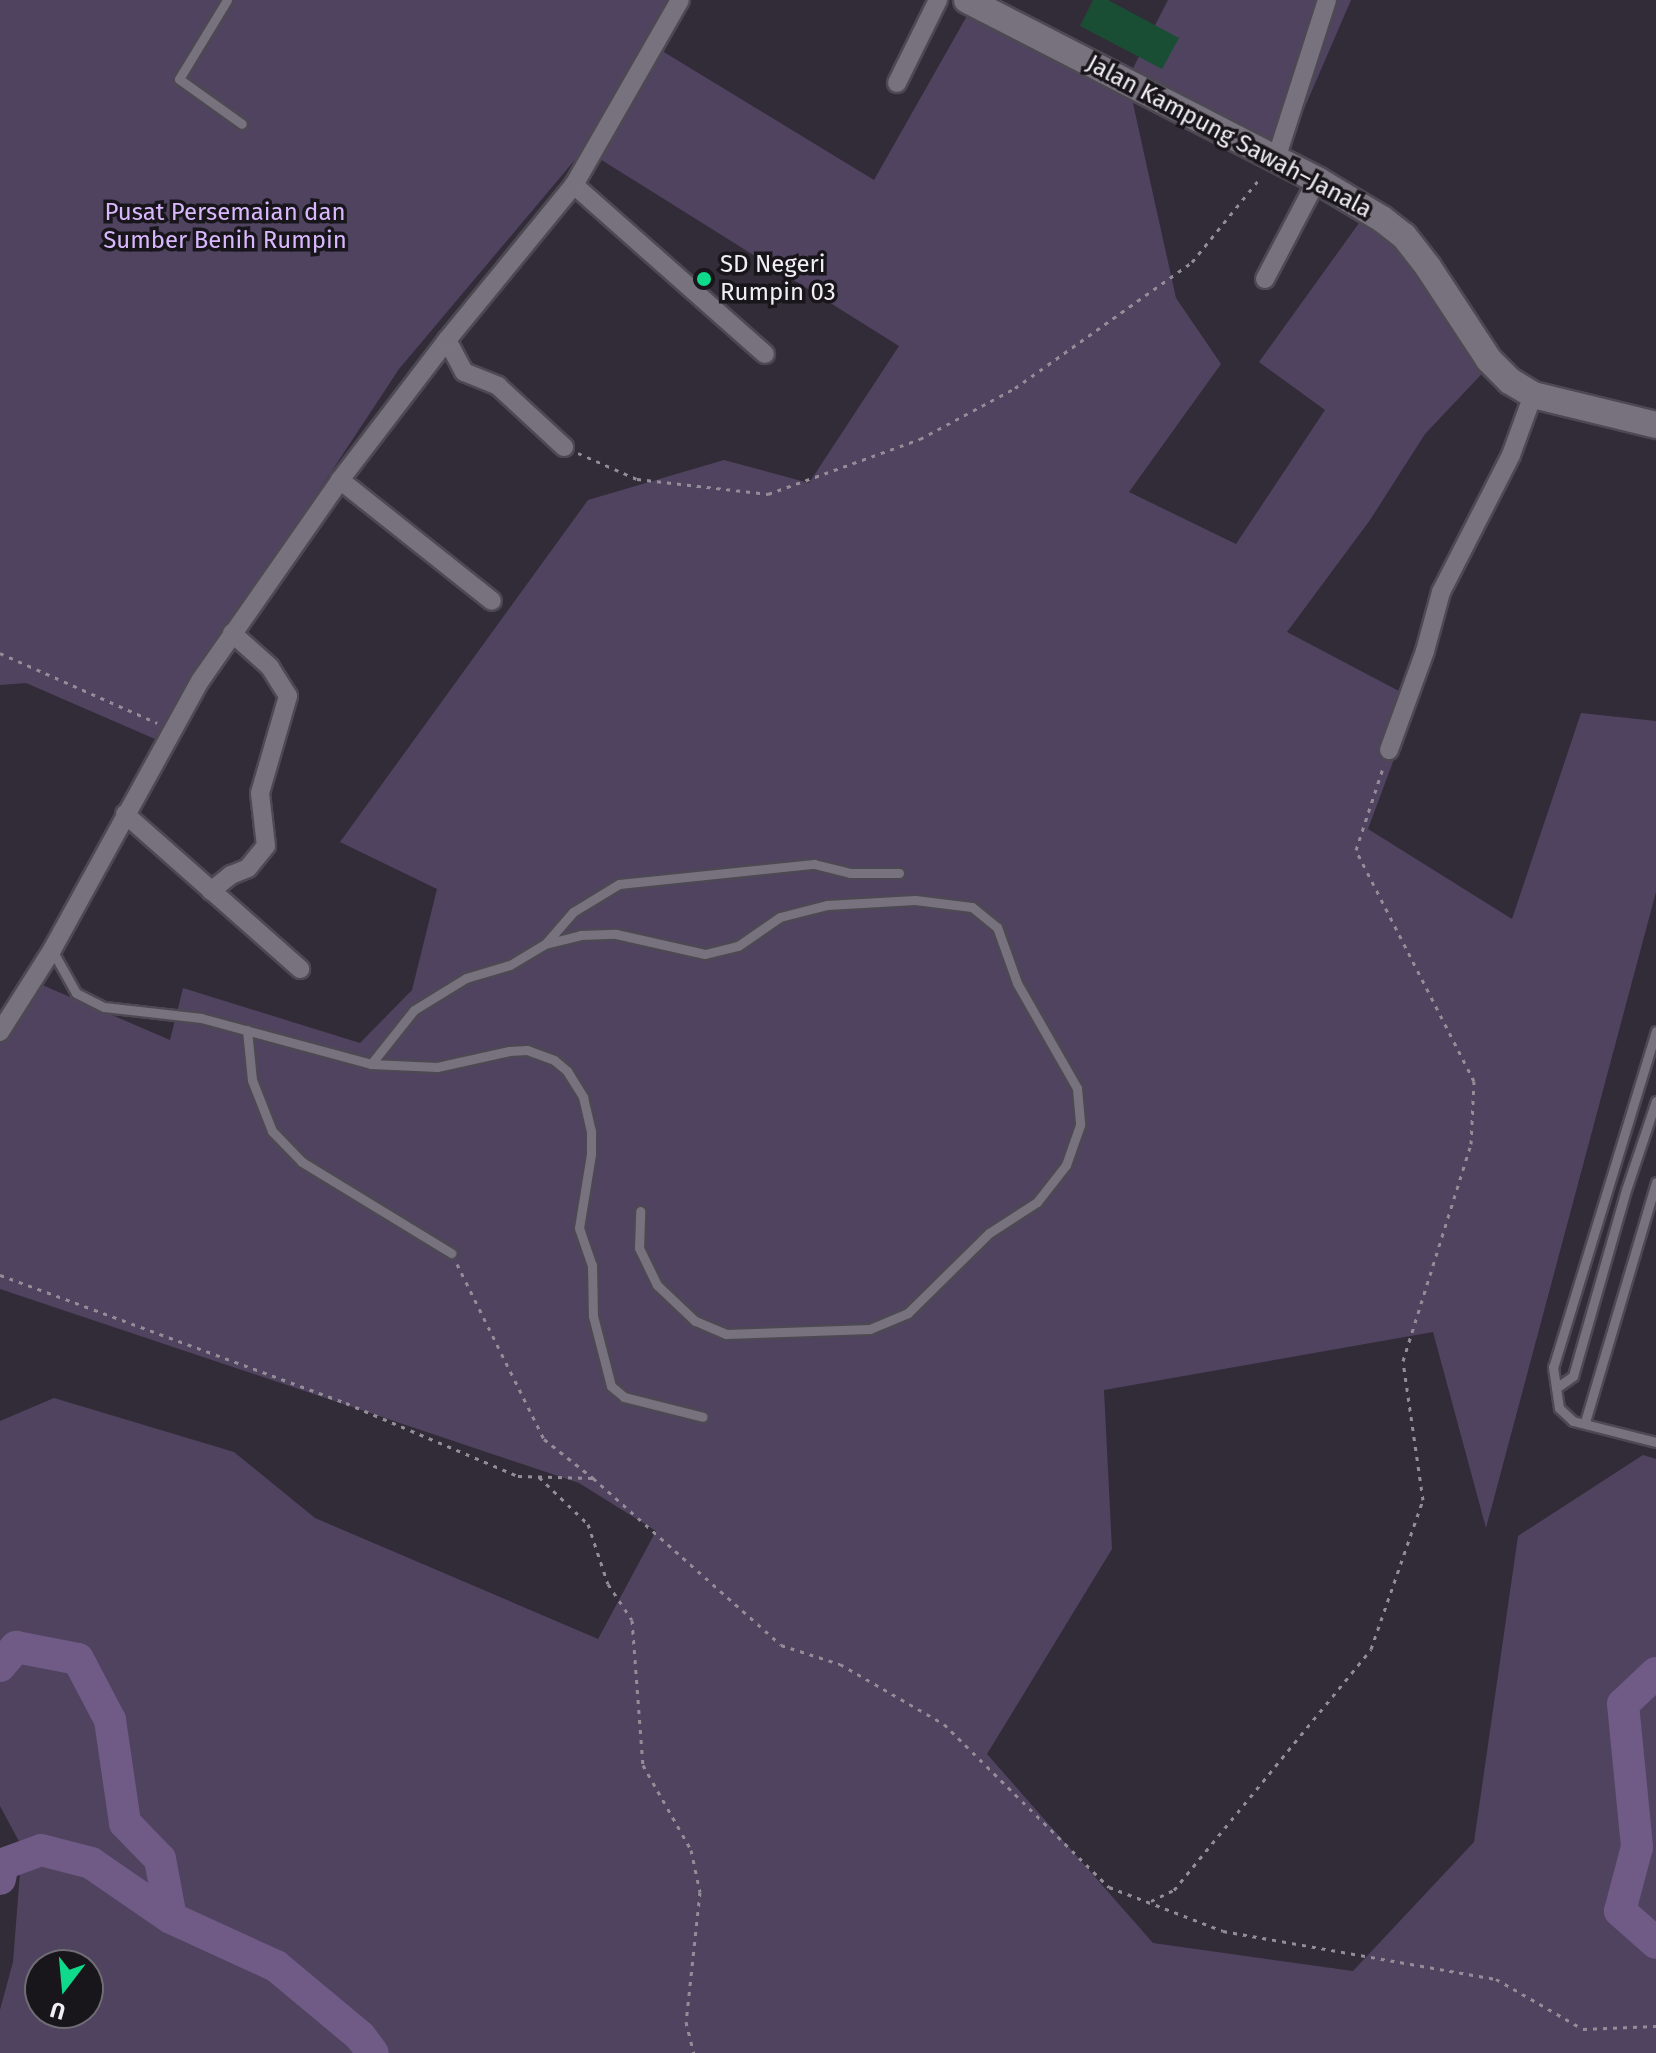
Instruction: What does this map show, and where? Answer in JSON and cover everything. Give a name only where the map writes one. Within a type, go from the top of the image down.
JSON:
[{"type":"main road","name":"Jalan Kampung Sawah–Janala","points":[[967,0],[1317,180],[1382,219],[1404,236],[1489,360],[1510,381],[1533,395],[1656,425]]},
{"type":"street","points":[[0,1032],[52,950],[172,730],[232,633],[340,480],[447,340],[574,185],[680,0]]},
{"type":"street","points":[[897,83],[938,0]]},
{"type":"street","points":[[1276,159],[1327,0]]},
{"type":"street","points":[[1265,279],[1317,180]]},
{"type":"street","points":[[574,185],[765,354]]},
{"type":"street","points":[[447,340],[464,372],[498,386],[564,447]]},
{"type":"street","points":[[1389,750],[1425,651],[1441,592],[1511,455],[1533,395]]},
{"type":"street","points":[[340,480],[492,601]]},
{"type":"street","points":[[211,891],[231,875],[248,868],[266,846],[260,793],[288,696],[270,667],[232,633]]},
{"type":"street","points":[[125,814],[300,969]]},
{"type":"lane","points":[[227,0],[179,79],[242,124]]},
{"type":"lane","points":[[545,944],[573,912],[619,884],[814,864],[850,873],[899,873]]},
{"type":"lane","points":[[371,1064],[414,1010],[466,978],[510,965],[545,944],[580,935],[616,934],[705,954],[738,946],[780,917],[827,905],[915,900],[972,907],[997,927],[1017,983],[1077,1088],[1080,1125],[1066,1165],[1037,1202],[989,1233],[908,1313],[870,1329],[726,1334],[695,1321],[657,1285],[639,1248],[640,1211]]},
{"type":"lane","points":[[52,950],[76,993],[104,1007],[201,1018],[371,1064],[437,1067],[527,1050],[554,1060],[567,1071],[583,1097],[591,1131],[591,1154],[579,1228],[592,1265],[593,1316],[611,1386],[624,1397],[703,1417]]},
{"type":"lane","points":[[247,1030],[252,1080],[272,1131],[302,1162],[451,1253]]},
{"type":"lane","points":[[1656,1031],[1553,1367],[1559,1408],[1573,1421],[1656,1442]]},
{"type":"lane","points":[[1556,1388],[1573,1376],[1626,1190],[1656,1101]]},
{"type":"lane","points":[[1585,1422],[1656,1182]]},
{"type":"path","points":[[564,447],[637,479],[768,494],[920,439],[1015,388],[1192,262],[1276,159]]},
{"type":"path","points":[[0,653],[172,730]]},
{"type":"path","points":[[1151,1901],[1174,1890],[1371,1649],[1423,1500],[1403,1361],[1471,1144],[1474,1081],[1356,850],[1389,750]]},
{"type":"path","points":[[451,1253],[544,1439],[593,1478],[781,1645],[840,1664],[944,1724],[1109,1887],[1223,1931],[1496,1979],[1583,2029],[1656,2026]]},
{"type":"path","points":[[0,1275],[346,1403],[518,1476],[593,1478]]},
{"type":"path","points":[[539,1477],[588,1524],[608,1584],[632,1620],[643,1765],[691,1850],[700,1892],[686,2022],[694,2053]]},
{"type":"green space","name":"Pusat Persemaian dan Sumber Benih Rumpin","points":[[0,0],[678,0],[649,43],[874,180],[976,0],[1127,80],[1168,0],[1351,0],[1285,153],[1128,81],[1176,298],[1221,364],[1129,492],[1236,544],[1325,410],[1259,362],[1367,212],[1493,362],[1425,434],[1370,520],[1287,632],[1416,700],[1368,829],[1512,919],[1581,713],[1656,721],[1656,892],[1486,1528],[1433,1332],[1104,1390],[1112,1549],[987,1754],[1153,1943],[1353,1971],[1474,1842],[1518,1536],[1643,1455],[1656,1459],[1656,2053],[0,2053],[0,2010],[13,1962],[22,1847],[0,1806],[0,1421],[54,1398],[234,1452],[315,1518],[598,1639],[656,1531],[579,1483],[0,1289],[0,1028],[26,978],[170,1040],[183,988],[360,1043],[412,990],[437,889],[340,842],[588,500],[724,460],[809,483],[899,346],[584,149],[399,369],[155,739],[26,683],[0,685]]},
{"type":"building","points":[[1093,0],[1108,0],[1179,38],[1162,69],[1080,26]]},
{"type":"waterway","points":[[0,1666],[16,1647],[78,1659],[110,1720],[125,1823],[160,1859],[171,1918]]},
{"type":"waterway","points":[[1656,1673],[1623,1704],[1637,1847],[1620,1911],[1656,1943]]},
{"type":"waterway","points":[[0,1879],[3,1864],[41,1850],[91,1863],[171,1918],[276,1966],[360,2036],[373,2053]]},
{"type":"place","name":"SD Negeri Rumpin 03","points":[[704,279]]}]
